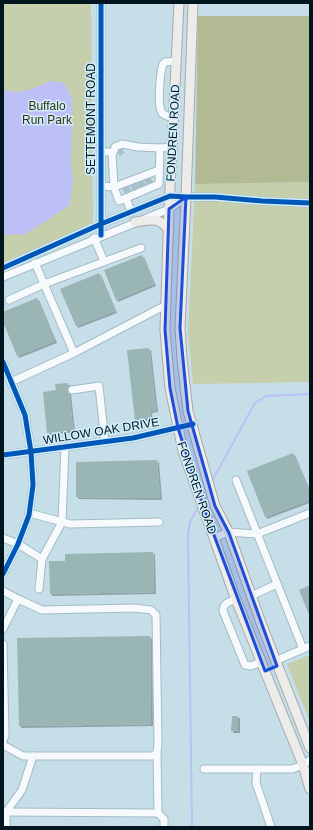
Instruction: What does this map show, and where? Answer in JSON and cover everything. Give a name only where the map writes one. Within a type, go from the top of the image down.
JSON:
[{"type":"main road","name":"FONDREN ROAD","points":[[179,3],[165,330],[170,388],[183,450],[237,602],[261,662],[308,764],[310,789]]},
{"type":"main road","name":"FONDREN ROAD","points":[[193,3],[180,328],[188,411],[193,424],[215,506],[228,532],[251,598],[310,748]]},
{"type":"main road","points":[[178,26],[192,27]]},
{"type":"main road","points":[[174,118],[189,119]]},
{"type":"main road","points":[[135,222],[156,220],[162,222],[169,230]]},
{"type":"main road","points":[[165,330],[180,328]]},
{"type":"main road","points":[[237,602],[251,598]]},
{"type":"main road","points":[[265,671],[276,663]]},
{"type":"street","name":"SETTEMONT ROAD","points":[[98,237],[101,224],[101,3]]},
{"type":"street","points":[[174,118],[162,113],[160,109],[160,102],[163,64],[165,62],[176,61]]},
{"type":"street","points":[[101,152],[138,148],[172,148]]},
{"type":"street","points":[[101,186],[114,187],[127,191],[149,181],[159,184],[160,148]]},
{"type":"street","points":[[119,150],[114,187],[119,201],[127,191],[149,181],[159,170]]},
{"type":"street","points":[[127,191],[131,212]]},
{"type":"street","points":[[3,268],[101,224],[170,196],[215,197],[310,203]]},
{"type":"street","points":[[3,276],[170,209],[186,197]]},
{"type":"street","points":[[98,237],[104,261]]},
{"type":"street","points":[[9,300],[44,284],[141,248]]},
{"type":"street","points":[[35,263],[74,353]]},
{"type":"street","points":[[11,382],[74,353],[166,305]]},
{"type":"street","points":[[3,574],[18,544],[29,513],[33,485],[31,452],[25,415],[4,367]]},
{"type":"street","points":[[72,390],[99,386],[105,442]]},
{"type":"street","name":"WILLOW OAK DRIVE","points":[[3,455],[133,438],[193,424]]},
{"type":"street","points":[[39,588],[42,559],[62,522],[65,447]]},
{"type":"street","points":[[236,480],[303,649]]},
{"type":"street","points":[[29,513],[70,524],[159,522]]},
{"type":"street","points":[[214,538],[228,532],[257,534],[310,513]]},
{"type":"street","points":[[3,538],[18,544],[42,559]]},
{"type":"street","points":[[251,598],[277,584]]},
{"type":"street","points":[[3,591],[42,610],[134,608],[151,610],[156,615],[158,813],[164,819],[164,827]]},
{"type":"street","points":[[3,629],[18,599]]},
{"type":"street","points":[[237,602],[226,603],[223,611],[245,665],[251,666],[261,662]]},
{"type":"street","points":[[3,644],[5,735],[3,741]]},
{"type":"street","points":[[276,663],[310,646]]},
{"type":"street","points":[[3,745],[23,756],[153,756],[157,752]]},
{"type":"street","points":[[6,827],[6,812],[22,790],[33,756]]},
{"type":"street","points":[[204,769],[292,769],[308,764]]},
{"type":"street","points":[[257,769],[256,784],[271,827]]},
{"type":"street","points":[[6,812],[158,813]]},
{"type":"highlighted area","points":[[186,197],[180,328],[188,411],[215,506],[229,533],[277,666],[265,671],[203,506],[178,428],[170,388],[165,330],[169,209]]},
{"type":"green space","name":"Buffalo Run Park","points":[[3,3],[91,3],[93,224],[3,263]]},
{"type":"green space","points":[[198,16],[310,16],[310,182],[195,184]]},
{"type":"green space","points":[[310,182],[310,382],[193,384],[188,334],[195,184]]},
{"type":"green space","points":[[310,655],[310,722],[287,664]]},
{"type":"water","points":[[50,81],[64,83],[72,98],[71,166],[73,180],[70,205],[26,234],[3,235],[3,89],[15,92],[21,91]]},
{"type":"building","points":[[142,255],[154,284],[116,300],[104,270]]},
{"type":"building","points":[[99,273],[115,311],[76,326],[60,289]]},
{"type":"building","points":[[37,298],[55,341],[17,356],[3,322],[3,312]]},
{"type":"building","points":[[149,348],[156,410],[150,411],[151,418],[135,421],[127,350]]},
{"type":"building","points":[[68,383],[73,430],[47,433],[43,392],[56,390],[55,384]]},
{"type":"building","points":[[293,453],[310,493],[310,500],[265,517],[247,471]]},
{"type":"building","points":[[157,460],[160,498],[76,497],[76,462]]},
{"type":"building","points":[[153,552],[154,592],[50,594],[49,561],[65,561],[65,554]]},
{"type":"building","points":[[310,585],[310,617],[299,590]]},
{"type":"building","points":[[150,636],[151,724],[19,726],[17,638]]},
{"type":"building","points":[[232,716],[238,716],[238,731],[231,731]]},
{"type":"waterway","points":[[212,481],[255,403],[266,396],[310,394]]},
{"type":"waterway","points":[[192,827],[188,536],[190,522],[199,506]]},
{"type":"tunnel","points":[[118,153],[123,150]]},
{"type":"tunnel","points":[[147,178],[150,184]]},
{"type":"tunnel","points":[[140,181],[143,187]]},
{"type":"tunnel","points":[[133,183],[136,190]]},
{"type":"tunnel","points":[[125,186],[128,193]]},
{"type":"cycle path","points":[[101,3],[101,235]]},
{"type":"cycle path","points":[[3,268],[101,224],[170,196],[215,197],[310,203]]},
{"type":"cycle path","points":[[3,362],[25,415],[31,452],[33,485],[29,515],[18,544],[3,574]]},
{"type":"cycle path","points":[[3,455],[133,438],[193,424]]}]
